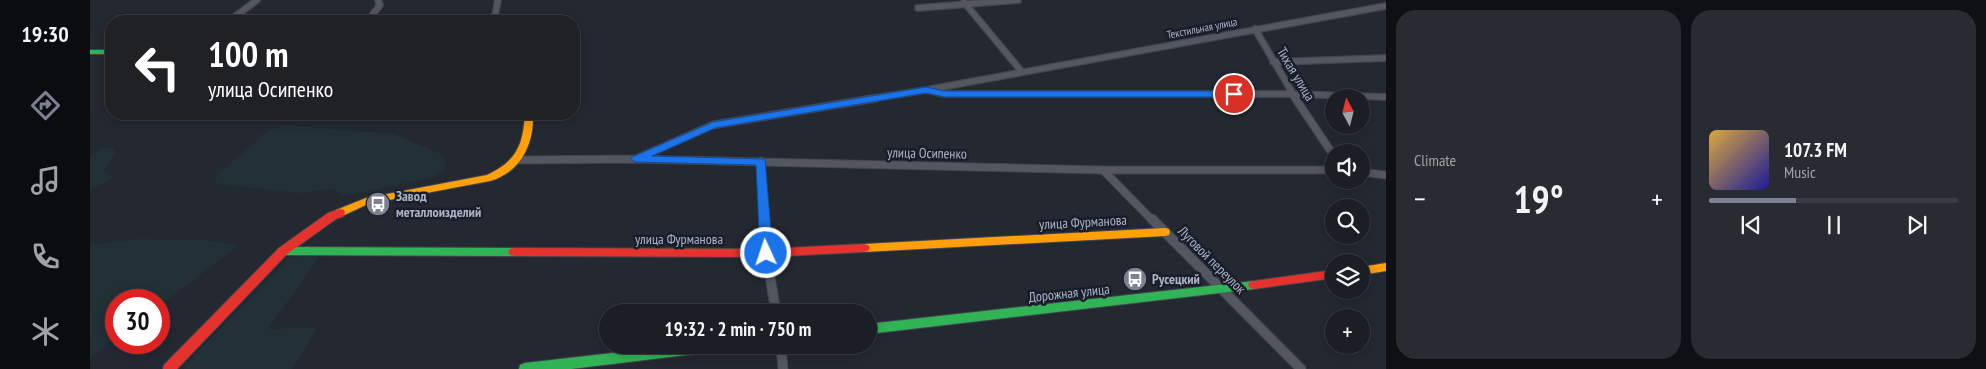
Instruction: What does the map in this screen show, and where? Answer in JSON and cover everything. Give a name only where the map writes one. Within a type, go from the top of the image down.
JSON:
[{"type":"street","points":[[237,15],[258,0]]},
{"type":"street","points":[[372,15],[380,5],[378,0]]},
{"type":"street","points":[[495,15],[498,0]]},
{"type":"street","points":[[918,8],[964,2],[1018,0]]},
{"type":"street","points":[[964,2],[1022,72]]},
{"type":"street","name":"Текстильная улица","points":[[636,159],[713,125],[926,90],[1386,6]]},
{"type":"street","name":"Тихая улица","points":[[1255,29],[1272,62],[1326,144]]},
{"type":"street","points":[[90,52],[105,52]]},
{"type":"street","points":[[1272,62],[1386,58]]},
{"type":"street","points":[[926,90],[945,94],[1292,94],[1386,97]]},
{"type":"street","points":[[169,369],[283,251],[317,225],[353,205],[490,178],[509,170],[519,160],[529,131],[529,120]]},
{"type":"street","name":"улица Осипенко","points":[[519,160],[761,161],[1103,170],[1325,170]]},
{"type":"street","points":[[761,161],[766,253],[775,304]]},
{"type":"street","name":"Луговой переулок","points":[[1103,170],[1301,369]]},
{"type":"street","points":[[1370,173],[1386,175]]},
{"type":"street","name":"улица Фурманова","points":[[283,251],[766,253],[1165,232]]},
{"type":"street","points":[[1370,270],[1386,267]]},
{"type":"street","name":"Дорожная улица","points":[[877,328],[1222,290],[1325,275]]},
{"type":"street","points":[[525,369],[651,354]]},
{"type":"street","points":[[782,354],[783,369]]},
{"type":"shaded area","points":[[283,125],[394,134],[441,154],[446,167],[439,174],[430,178],[345,196],[340,195],[334,189],[299,193],[218,184],[214,181],[220,172],[268,131]]},
{"type":"shaded area","points":[[102,147],[113,148],[115,153],[104,170],[112,177],[109,181],[90,189],[90,158]]},
{"type":"shaded area","points":[[137,239],[203,240],[239,245],[170,298],[170,289],[105,289],[105,346],[90,358],[90,245]]},
{"type":"shaded area","points":[[320,256],[268,329],[318,327],[292,369],[184,369],[183,367],[290,257]]},
{"type":"traffic: fast","points":[[90,52],[105,52]]},
{"type":"traffic: fast","points":[[283,251],[514,252]]},
{"type":"traffic: fast","points":[[877,328],[1254,285]]},
{"type":"traffic: fast","points":[[525,369],[651,354]]},
{"type":"traffic: slow","points":[[340,213],[366,201],[490,178],[516,161],[525,145],[529,120]]},
{"type":"traffic: slow","points":[[864,248],[1165,232]]},
{"type":"traffic: slow","points":[[1370,270],[1386,267]]},
{"type":"traffic: jam","points":[[169,369],[283,251],[332,216],[340,213]]},
{"type":"traffic: jam","points":[[514,252],[766,253],[864,248]]},
{"type":"traffic: jam","points":[[1254,285],[1325,275]]},
{"type":"place","name":"Завод металлоизделий","points":[[378,204]]},
{"type":"place","name":"Русецкий","points":[[1135,279]]},
{"type":"route","points":[[766,253],[761,161],[636,159],[713,125],[926,90],[945,94],[1234,94]]}]
